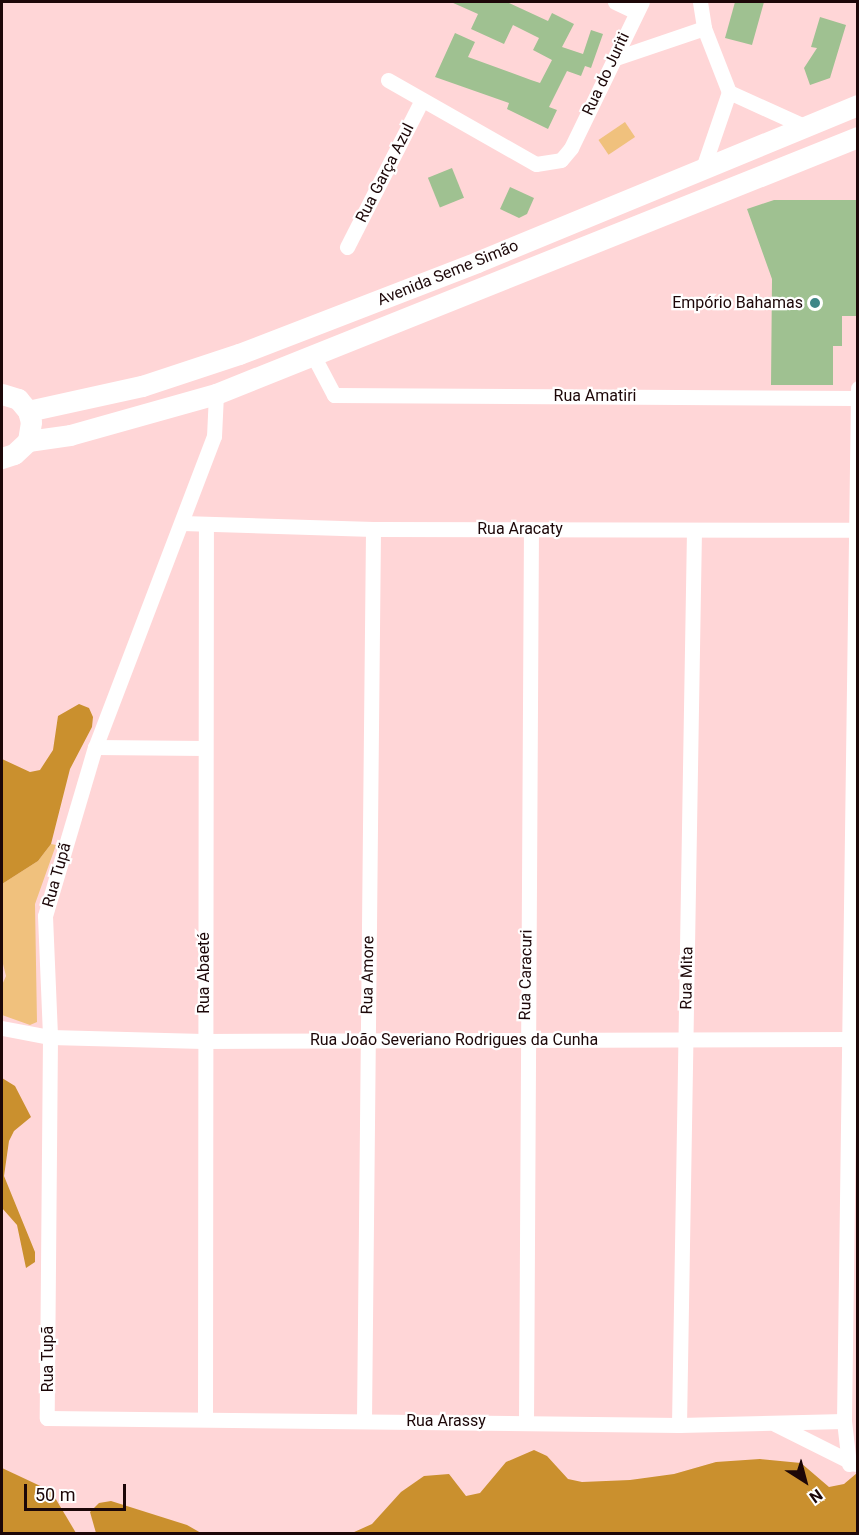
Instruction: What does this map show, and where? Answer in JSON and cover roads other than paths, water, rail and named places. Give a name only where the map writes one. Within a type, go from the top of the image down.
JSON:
[{"type":"main road","name":"Avenida Seme Simão","points":[[28,411],[142,386],[239,354],[570,223],[858,105]]},
{"type":"main road","name":"Avenida Seme Simão","points":[[28,441],[70,435],[216,394],[314,357],[855,137]]},
{"type":"main road","points":[[541,265],[538,247],[570,223]]},
{"type":"main road","points":[[2,394],[18,399],[28,411],[28,441],[14,454],[2,458]]},
{"type":"street","points":[[615,2],[638,6]]},
{"type":"street","points":[[700,2],[704,28],[729,92],[704,168]]},
{"type":"street","name":"Rua do Juriti","points":[[422,100],[536,164],[561,160],[572,148],[616,58],[638,6]]},
{"type":"street","points":[[616,58],[704,28]]},
{"type":"street","points":[[388,80],[422,100]]},
{"type":"street","points":[[729,92],[804,126]]},
{"type":"street","name":"Rua Garça Azul","points":[[347,248],[422,100]]},
{"type":"street","name":"Rua Amatiri","points":[[314,357],[334,395],[857,393]]},
{"type":"street","points":[[853,1464],[844,1421],[851,1337],[857,393]]},
{"type":"street","name":"Rua Tupã","points":[[47,1418],[50,1037],[45,916],[94,747],[214,436],[216,394]]},
{"type":"street","name":"Rua Aracaty","points":[[182,523],[206,527],[373,529],[856,530]]},
{"type":"street","name":"Rua Abaeté","points":[[205,1419],[203,1041],[206,527]]},
{"type":"street","name":"Rua Amore","points":[[364,1420],[373,529]]},
{"type":"street","name":"Rua Caracuri","points":[[526,1422],[526,1040],[531,529]]},
{"type":"street","name":"Rua Mita","points":[[679,1425],[694,530]]},
{"type":"street","points":[[94,747],[205,748]]},
{"type":"street","name":"Rua João Severiano Rodrigues da Cunha","points":[[2,1028],[50,1037],[203,1041],[853,1039]]},
{"type":"street","name":"Rua Arassy","points":[[47,1418],[679,1425],[844,1421]]},
{"type":"street","points":[[774,1424],[853,1464]]},
{"type":"place","name":"Empório Bahamas","points":[[815,303]]}]
